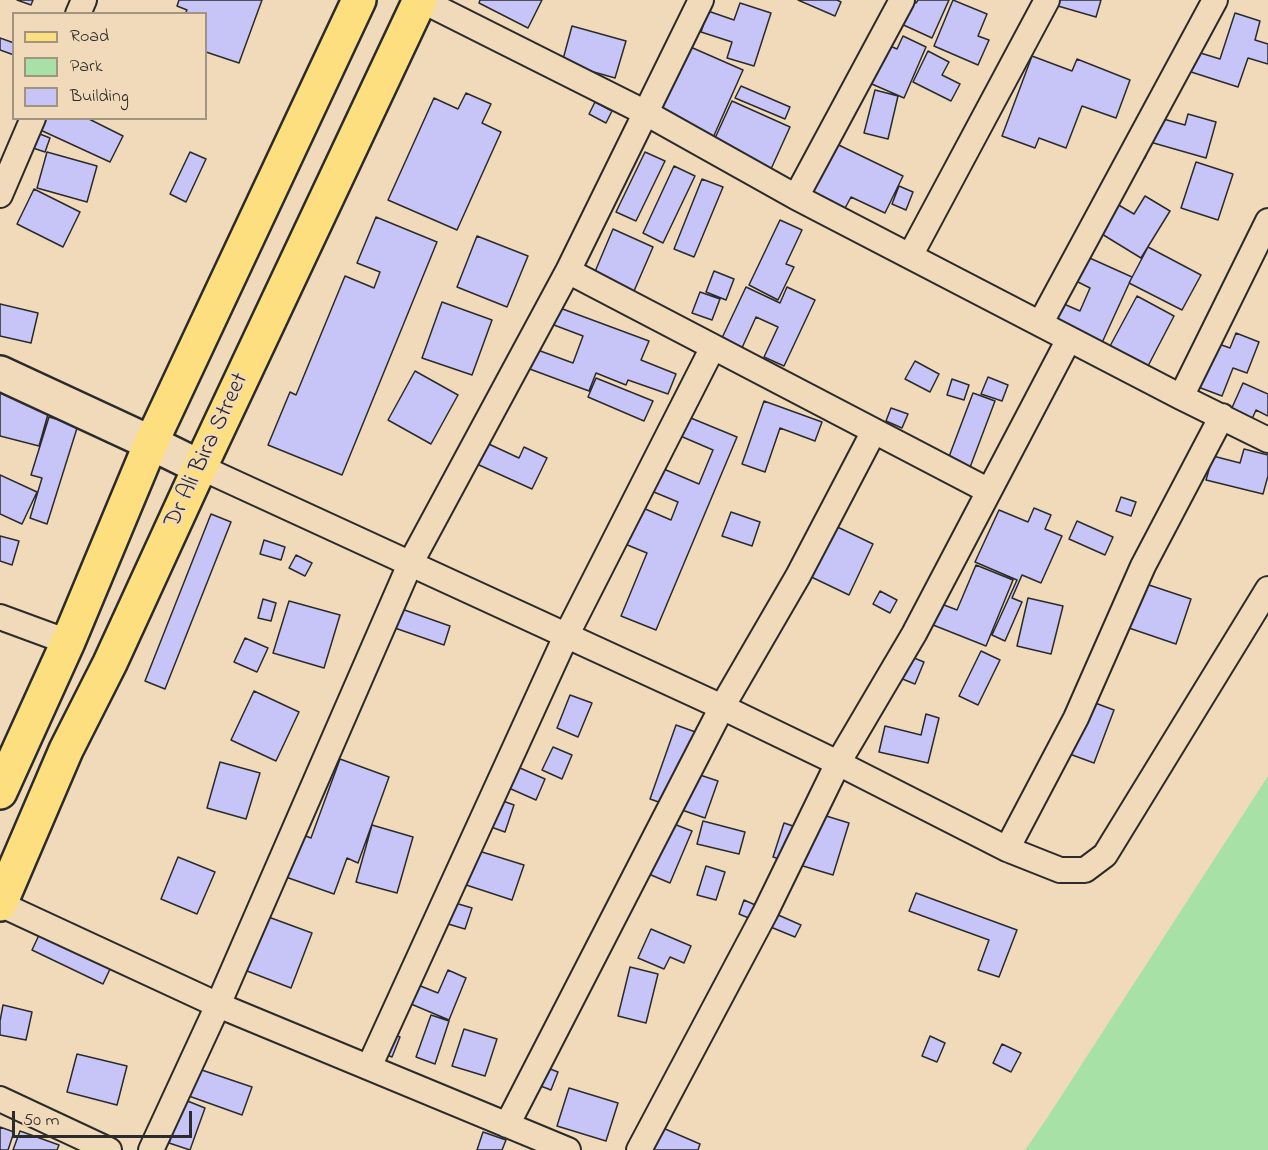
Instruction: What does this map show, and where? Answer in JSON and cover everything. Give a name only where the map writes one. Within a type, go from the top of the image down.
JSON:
[{"type":"main road","points":[[0,792],[68,642],[151,443],[360,0]]},
{"type":"main road","name":"Dr Ali Bira Street","points":[[0,904],[66,750],[110,663],[420,0]]},
{"type":"street","points":[[420,0],[646,113],[796,197],[1268,440]]},
{"type":"street","points":[[151,1150],[218,1005],[410,564],[568,271],[700,0]]},
{"type":"street","points":[[796,197],[902,0]]},
{"type":"street","points":[[910,256],[1047,0]]},
{"type":"street","points":[[1040,324],[1215,0]]},
{"type":"street","points":[[0,195],[32,120]]},
{"type":"street","points":[[1181,397],[1268,221]]},
{"type":"street","points":[[568,271],[989,491]]},
{"type":"street","points":[[639,1150],[765,914],[838,763],[914,634],[1069,339]]},
{"type":"street","points":[[369,1067],[566,636],[713,347]]},
{"type":"street","points":[[0,373],[722,707],[1007,849],[1060,870],[1085,870],[1105,855],[1268,589]]},
{"type":"street","points":[[1007,849],[1076,718],[1143,566],[1222,416]]},
{"type":"street","points":[[507,1125],[722,707],[798,576],[874,431]]},
{"type":"street","points":[[0,617],[68,642]]},
{"type":"street","points":[[0,904],[218,1005],[568,1150]]},
{"type":"street","points":[[0,1100],[109,1150]]},
{"type":"green space","points":[[1268,776],[1268,1150],[1025,1150],[1047,1118]]},
{"type":"building","points":[[17,0],[33,0],[31,5]]},
{"type":"building","points":[[179,0],[262,0],[239,63],[207,52],[207,12],[186,12],[187,10],[177,6]]},
{"type":"building","points":[[480,0],[542,0],[528,28],[479,3]]},
{"type":"building","points":[[798,0],[837,0],[841,2],[835,16]]},
{"type":"building","points":[[910,0],[916,3],[918,0],[949,0],[932,38],[886,17]]},
{"type":"building","points":[[953,0],[987,14],[978,36],[989,40],[978,65],[934,46]]},
{"type":"building","points":[[1052,0],[1101,0],[1096,17],[1051,4]]},
{"type":"building","points":[[740,3],[771,13],[754,66],[727,58],[732,42],[701,32],[708,11],[734,20]]},
{"type":"building","points":[[1235,13],[1260,21],[1255,40],[1268,44],[1268,64],[1248,58],[1238,87],[1188,71],[1194,51],[1220,59]]},
{"type":"building","points":[[572,26],[626,41],[615,78],[562,63]]},
{"type":"building","points":[[903,36],[926,47],[904,98],[858,78],[874,39],[897,49]]},
{"type":"building","points":[[0,38],[12,42],[12,54],[0,50]]},
{"type":"building","points":[[686,45],[743,70],[708,149],[651,123]]},
{"type":"building","points":[[928,51],[949,62],[942,75],[960,84],[951,101],[913,82]]},
{"type":"building","points":[[1032,56],[1072,71],[1077,59],[1130,80],[1116,118],[1082,106],[1066,148],[1039,138],[1035,148],[1002,136]]},
{"type":"building","points":[[741,86],[790,107],[785,119],[735,98]]},
{"type":"building","points":[[875,90],[898,96],[888,139],[864,133]]},
{"type":"building","points":[[466,93],[491,104],[482,123],[501,132],[457,230],[388,200],[434,98],[458,109]]},
{"type":"building","points":[[732,101],[790,127],[771,169],[736,153],[711,147]]},
{"type":"building","points":[[595,102],[612,111],[606,123],[589,114]]},
{"type":"building","points":[[1188,114],[1216,122],[1206,158],[1150,142],[1145,158],[1137,156],[1149,115],[1185,125]]},
{"type":"building","points":[[40,120],[91,120],[123,136],[110,162],[36,128]]},
{"type":"building","points":[[30,130],[50,138],[45,152],[24,145]]},
{"type":"building","points":[[818,135],[903,176],[885,213],[851,197],[843,212],[793,188]]},
{"type":"building","points":[[47,152],[97,166],[87,202],[37,188]]},
{"type":"building","points":[[190,152],[206,159],[186,202],[170,194]]},
{"type":"building","points":[[645,152],[665,161],[636,221],[616,212]]},
{"type":"building","points":[[1196,162],[1233,174],[1218,220],[1181,208]]},
{"type":"building","points":[[674,166],[695,176],[663,243],[643,233]]},
{"type":"building","points":[[702,179],[723,187],[694,257],[674,249]]},
{"type":"building","points":[[899,186],[913,192],[906,210],[892,204]]},
{"type":"building","points":[[34,189],[80,212],[63,247],[17,224]]},
{"type":"building","points":[[1145,196],[1170,211],[1141,258],[1092,228],[1110,200],[1134,214]]},
{"type":"building","points":[[376,217],[437,242],[342,475],[268,445],[290,392],[296,395],[345,276],[374,288],[380,272],[357,263]]},
{"type":"building","points":[[780,220],[802,230],[786,264],[794,267],[778,300],[749,285]]},
{"type":"building","points":[[613,229],[653,247],[634,291],[594,274]]},
{"type":"building","points":[[477,236],[528,256],[507,307],[457,287]]},
{"type":"building","points":[[1148,247],[1201,275],[1182,310],[1129,283]]},
{"type":"building","points":[[1083,255],[1132,277],[1101,345],[1048,322],[1057,301],[1080,311],[1090,288],[1072,279]]},
{"type":"building","points":[[714,271],[734,279],[726,300],[706,292]]},
{"type":"building","points":[[746,287],[780,303],[787,287],[815,300],[784,366],[764,357],[778,327],[756,317],[741,350],[721,340]]},
{"type":"building","points":[[700,292],[720,299],[712,320],[692,313]]},
{"type":"building","points":[[1137,296],[1174,316],[1148,366],[1110,346]]},
{"type":"building","points":[[442,302],[492,320],[472,375],[422,358]]},
{"type":"building","points":[[0,304],[38,313],[31,343],[0,336]]},
{"type":"building","points":[[560,308],[649,341],[641,360],[676,374],[668,394],[628,380],[626,385],[596,373],[589,391],[527,368],[535,349],[573,363],[583,336],[554,325]]},
{"type":"building","points":[[1236,333],[1259,342],[1247,373],[1233,368],[1222,396],[1185,382],[1202,338],[1230,348]]},
{"type":"building","points":[[915,361],[939,374],[930,392],[905,379]]},
{"type":"building","points":[[415,371],[458,395],[431,444],[388,420]]},
{"type":"building","points":[[988,377],[1008,385],[1002,401],[981,394]]},
{"type":"building","points":[[596,378],[653,401],[644,421],[588,397]]},
{"type":"building","points":[[952,379],[969,385],[964,400],[947,395]]},
{"type":"building","points":[[1243,383],[1268,394],[1268,416],[1256,410],[1252,419],[1231,410]]},
{"type":"building","points":[[0,393],[50,407],[39,446],[0,436]]},
{"type":"building","points":[[973,393],[995,401],[969,470],[947,462]]},
{"type":"building","points":[[764,401],[822,422],[815,441],[780,428],[765,472],[742,464]]},
{"type":"building","points":[[891,408],[908,414],[902,428],[886,421]]},
{"type":"building","points":[[686,416],[737,437],[656,630],[621,616],[647,553],[620,542],[636,505],[671,520],[678,502],[649,490],[659,467],[699,484],[713,450],[678,435]]},
{"type":"building","points":[[49,417],[78,425],[47,524],[30,518],[42,478],[31,475]]},
{"type":"building","points":[[478,439],[519,458],[524,447],[547,458],[532,489],[468,460]]},
{"type":"building","points":[[1244,449],[1268,455],[1268,476],[1263,494],[1206,480],[1213,456],[1240,463]]},
{"type":"building","points":[[0,475],[37,492],[22,524],[0,514]]},
{"type":"building","points":[[1121,497],[1136,502],[1131,516],[1116,511]]},
{"type":"building","points":[[1034,508],[1051,515],[1045,529],[1062,536],[1041,583],[1022,575],[1012,598],[1022,602],[1005,641],[992,635],[1017,580],[975,562],[999,510],[1028,522]]},
{"type":"building","points":[[731,512],[760,522],[752,546],[722,536]]},
{"type":"building","points":[[211,514],[231,522],[165,689],[145,681]]},
{"type":"building","points":[[1077,521],[1113,537],[1105,555],[1069,539]]},
{"type":"building","points":[[827,522],[873,544],[849,595],[803,573]]},
{"type":"building","points":[[0,536],[19,541],[12,565],[0,561]]},
{"type":"building","points":[[264,540],[285,547],[281,560],[260,554]]},
{"type":"building","points":[[296,555],[312,563],[305,576],[289,568]]},
{"type":"building","points":[[976,565],[1013,580],[986,646],[918,619],[926,598],[957,610]]},
{"type":"building","points":[[1134,580],[1191,599],[1176,644],[1126,627]]},
{"type":"building","points":[[880,591],[897,600],[890,613],[873,604]]},
{"type":"building","points":[[1028,598],[1063,606],[1051,654],[1017,646]]},
{"type":"building","points":[[263,599],[276,603],[271,621],[258,618]]},
{"type":"building","points":[[289,601],[340,615],[324,668],[273,653]]},
{"type":"building","points":[[396,607],[450,626],[444,645],[389,626]]},
{"type":"building","points":[[245,638],[268,648],[257,672],[234,662]]},
{"type":"building","points":[[981,651],[1000,660],[978,705],[959,696]]},
{"type":"building","points":[[899,652],[924,662],[915,684],[890,674]]},
{"type":"building","points":[[254,691],[299,712],[276,761],[231,740]]},
{"type":"building","points":[[570,695],[592,703],[578,737],[557,728]]},
{"type":"building","points":[[1087,700],[1114,710],[1094,763],[1056,749]]},
{"type":"building","points":[[926,714],[939,718],[928,763],[879,752],[885,726],[921,735]]},
{"type":"building","points":[[676,725],[701,734],[688,771],[718,781],[705,818],[650,799]]},
{"type":"building","points":[[553,747],[572,755],[562,779],[542,770]]},
{"type":"building","points":[[340,759],[389,777],[358,863],[347,858],[334,894],[283,876],[298,833],[311,838]]},
{"type":"building","points":[[220,762],[260,773],[246,819],[207,808]]},
{"type":"building","points":[[511,764],[545,779],[536,800],[502,785]]},
{"type":"building","points":[[489,796],[514,805],[505,832],[480,823]]},
{"type":"building","points":[[810,811],[849,823],[833,875],[773,857],[784,823],[805,830]]},
{"type":"building","points":[[666,821],[692,831],[670,883],[644,872]]},
{"type":"building","points":[[703,821],[745,832],[739,854],[697,844]]},
{"type":"building","points":[[372,825],[413,837],[397,893],[356,882]]},
{"type":"building","points":[[466,847],[524,865],[512,900],[454,881]]},
{"type":"building","points":[[178,857],[215,872],[197,914],[161,899]]},
{"type":"building","points":[[706,866],[725,872],[716,900],[697,895]]},
{"type":"building","points":[[916,893],[1017,930],[999,977],[978,970],[989,940],[909,911]]},
{"type":"building","points":[[445,900],[472,908],[465,929],[438,921]]},
{"type":"building","points":[[744,900],[801,925],[795,937],[739,914]]},
{"type":"building","points":[[263,915],[312,933],[291,988],[242,969]]},
{"type":"building","points":[[48,916],[119,950],[103,984],[32,950]]},
{"type":"building","points":[[651,929],[691,946],[684,963],[670,957],[664,969],[638,958]]},
{"type":"building","points":[[630,967],[658,974],[646,1023],[618,1016]]},
{"type":"building","points":[[448,970],[466,978],[449,1020],[411,1004],[418,985],[438,993]]},
{"type":"building","points":[[3,1005],[32,1012],[26,1040],[0,1035]]},
{"type":"building","points":[[431,1015],[449,1021],[435,1064],[416,1057]]},
{"type":"building","points":[[464,1029],[497,1039],[485,1076],[452,1066]]},
{"type":"building","points":[[384,1031],[400,1037],[392,1057],[377,1051]]},
{"type":"building","points":[[930,1036],[945,1043],[937,1062],[922,1056]]},
{"type":"building","points":[[1002,1044],[1021,1053],[1011,1072],[993,1063]]},
{"type":"building","points":[[77,1054],[127,1066],[117,1105],[67,1092]]},
{"type":"building","points":[[527,1060],[558,1072],[551,1090],[520,1078]]},
{"type":"building","points":[[181,1063],[252,1087],[242,1115],[172,1090]]},
{"type":"building","points":[[569,1088],[618,1103],[606,1141],[557,1126]]},
{"type":"building","points":[[185,1100],[205,1108],[190,1150],[169,1143]]},
{"type":"building","points":[[649,1122],[700,1144],[698,1150],[645,1150]]},
{"type":"building","points":[[0,1127],[14,1132],[8,1150],[0,1150]]},
{"type":"building","points":[[20,1131],[59,1145],[57,1150],[13,1150]]},
{"type":"building","points":[[483,1132],[506,1140],[502,1150],[477,1150]]}]
